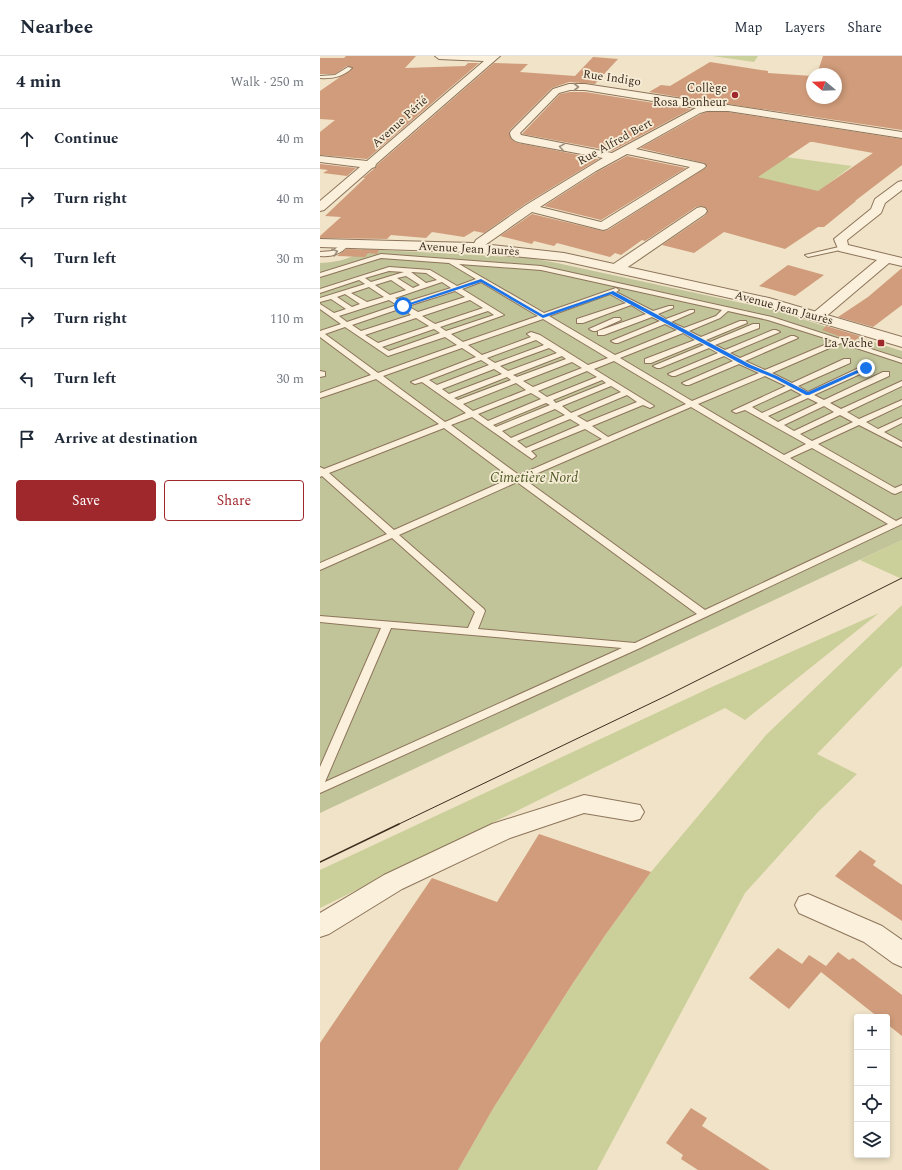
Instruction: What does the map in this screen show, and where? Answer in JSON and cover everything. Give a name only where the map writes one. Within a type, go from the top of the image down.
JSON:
[{"type":"street","points":[[439,56],[495,57]]},
{"type":"street","name":"Avenue Périé","points":[[320,207],[371,165],[397,139],[495,57]]},
{"type":"street","name":"Rue Indigo","points":[[614,157],[523,140],[516,137],[515,133],[556,91],[570,87],[585,87],[688,103],[706,108]]},
{"type":"street","name":"Rue Alfred Bert","points":[[477,249],[480,243],[530,208],[625,150],[696,111],[706,108],[728,108],[902,135]]},
{"type":"street","points":[[530,208],[603,226],[700,166],[625,150]]},
{"type":"street","points":[[320,159],[371,165]]},
{"type":"street","points":[[902,184],[880,202],[877,210],[840,239],[843,248],[902,262]]},
{"type":"street","points":[[617,268],[701,211]]},
{"type":"street","name":"Avenue Jean Jaurès","points":[[320,243],[477,249],[542,254],[617,268],[764,301],[902,342]]},
{"type":"street","points":[[818,316],[887,258]]},
{"type":"street","points":[[320,926],[392,882],[501,831],[584,804],[632,812]]},
{"type":"street","points":[[808,905],[873,934],[902,955]]},
{"type":"lane","points":[[320,77],[329,78],[340,76],[350,68]]},
{"type":"lane","points":[[320,254],[335,253],[342,250],[346,244]]},
{"type":"lane","points":[[808,255],[843,248]]},
{"type":"lane","points":[[320,274],[380,256],[541,268],[770,318],[902,361]]},
{"type":"lane","points":[[448,260],[783,458],[898,523]]},
{"type":"lane","points":[[320,306],[391,356],[446,334],[503,316],[428,271],[374,268]]},
{"type":"lane","points":[[320,290],[389,269]]},
{"type":"lane","points":[[320,300],[415,270]]},
{"type":"lane","points":[[406,273],[426,286]]},
{"type":"lane","points":[[360,278],[608,440]]},
{"type":"lane","points":[[392,278],[412,290]]},
{"type":"lane","points":[[334,316],[443,280]]},
{"type":"lane","points":[[320,333],[481,280]]},
{"type":"lane","points":[[320,396],[628,287]]},
{"type":"lane","points":[[346,292],[366,305]]},
{"type":"lane","points":[[611,292],[739,361],[765,372],[878,432],[900,442]]},
{"type":"lane","points":[[332,296],[352,310]]},
{"type":"lane","points":[[360,334],[387,334],[401,329],[435,327],[448,313],[463,308],[471,297]]},
{"type":"lane","points":[[580,321],[631,303]]},
{"type":"lane","points":[[593,329],[659,304]]},
{"type":"lane","points":[[601,333],[671,307]]},
{"type":"lane","points":[[377,346],[387,334],[401,329],[417,315],[448,313],[463,308],[489,308]]},
{"type":"lane","points":[[472,632],[480,611],[321,472],[718,317],[726,309]]},
{"type":"lane","points":[[615,341],[692,311]]},
{"type":"lane","points":[[648,361],[743,323]]},
{"type":"lane","points":[[657,366],[756,326]]},
{"type":"lane","points":[[672,374],[776,332]]},
{"type":"lane","points":[[320,333],[704,614]]},
{"type":"lane","points":[[534,336],[550,345],[646,404],[586,426],[528,454],[436,388],[419,381],[482,358],[534,336]]},
{"type":"lane","points":[[686,383],[794,338]]},
{"type":"lane","points":[[320,567],[518,478],[840,341]]},
{"type":"lane","points":[[436,388],[550,345]]},
{"type":"lane","points":[[449,397],[563,354]]},
{"type":"lane","points":[[458,403],[572,359]]},
{"type":"lane","points":[[736,411],[847,361]]},
{"type":"lane","points":[[762,416],[866,368]]},
{"type":"lane","points":[[778,425],[886,374]]},
{"type":"lane","points":[[487,424],[603,377]]},
{"type":"lane","points":[[496,430],[612,383]]},
{"type":"lane","points":[[794,434],[902,383]]},
{"type":"lane","points":[[510,441],[628,392]]},
{"type":"lane","points":[[783,458],[902,402]]},
{"type":"lane","points":[[746,407],[895,491],[902,488]]},
{"type":"lane","points":[[878,432],[902,420]]},
{"type":"lane","points":[[320,789],[636,646],[898,523]]},
{"type":"lane","points":[[320,619],[636,646]]},
{"type":"lane","points":[[320,780],[387,625]]},
{"type":"green space","points":[[712,56],[758,56],[754,62]]},
{"type":"green space","points":[[778,156],[852,166],[787,215],[726,201],[631,266],[619,263]]},
{"type":"green space","name":"Cimetière Nord","points":[[363,249],[530,258],[557,263],[774,310],[902,351],[902,540],[320,813],[320,263],[343,260],[353,256]]},
{"type":"green space","points":[[902,540],[902,579],[860,560]]},
{"type":"green space","points":[[902,605],[902,666],[817,754],[857,774],[818,812],[745,893],[597,1170],[458,1170],[494,1107],[573,983],[651,872],[766,735]]},
{"type":"green space","points":[[879,613],[745,720],[725,708],[320,908],[320,870],[714,686]]},
{"type":"building","points":[[346,56],[416,56],[405,68],[465,66],[468,63],[479,63],[367,159],[320,155],[320,132],[335,120],[320,119],[320,91],[353,68],[347,66],[335,74],[320,74],[320,58],[344,58]]},
{"type":"building","name":"Collège Rosa Bonheur","points":[[823,56],[902,56],[902,130],[728,104],[707,104],[696,100],[649,92],[661,85],[670,86],[710,62],[768,71],[768,73],[806,76],[806,104],[842,104],[842,68],[819,68]]},
{"type":"building","points":[[593,57],[618,59],[595,84],[569,82],[552,88],[510,130],[509,133],[512,140],[518,143],[599,159],[525,204],[484,233],[474,231],[464,237],[432,232],[426,238],[391,235],[387,239],[320,238],[320,236],[341,217],[325,216],[377,165],[494,63],[528,64],[520,72],[575,76]]},
{"type":"building","points":[[585,92],[691,109],[612,151],[522,134],[560,94]]},
{"type":"building","points":[[707,112],[728,112],[902,139],[902,165],[824,227],[818,227],[785,249],[724,232],[694,253],[662,245],[706,215],[708,210],[701,206],[696,207],[645,241],[642,240],[621,255],[615,253],[610,257],[557,243],[554,246],[534,241],[532,244],[500,236],[532,214],[603,231],[608,230],[707,167],[704,163],[640,148]],"holes":[[[810,142],[873,153],[818,191],[758,177]]]},
{"type":"building","points":[[627,156],[686,168],[601,220],[544,206],[597,172]]},
{"type":"building","points":[[320,164],[356,168],[347,176],[323,173],[328,170],[320,169]]},
{"type":"building","points":[[346,249],[379,250],[377,254],[368,253],[365,257],[337,256]]},
{"type":"building","points":[[788,265],[824,275],[795,296],[759,286]]},
{"type":"building","points":[[902,268],[902,305],[873,327],[838,317],[868,297]]},
{"type":"building","points":[[826,326],[860,336],[855,341],[844,338],[822,330]]},
{"type":"building","points":[[539,834],[651,872],[573,983],[494,1107],[458,1170],[320,1170],[320,1043],[432,878],[497,902]]},
{"type":"building","points":[[860,850],[876,861],[873,865],[902,885],[902,921],[835,876]]},
{"type":"building","points":[[778,948],[802,964],[809,955],[826,966],[838,952],[849,960],[853,958],[902,995],[902,1036],[890,1026],[890,1014],[874,1014],[821,972],[789,1009],[749,978]]},
{"type":"building","points":[[691,1108],[707,1118],[702,1126],[770,1170],[698,1170],[681,1159],[683,1155],[666,1143]]},
{"type":"tram line","points":[[397,825],[668,695],[902,578]]},
{"type":"tram line","points":[[320,862],[399,824]]},
{"type":"place","name":"Collège Rosa Bonheur","points":[[735,95]]},
{"type":"place","name":"La Vache","points":[[881,343]]},
{"type":"route","points":[[403,306],[481,280],[543,317],[611,292],[749,366],[775,377],[808,394],[866,368]]}]
